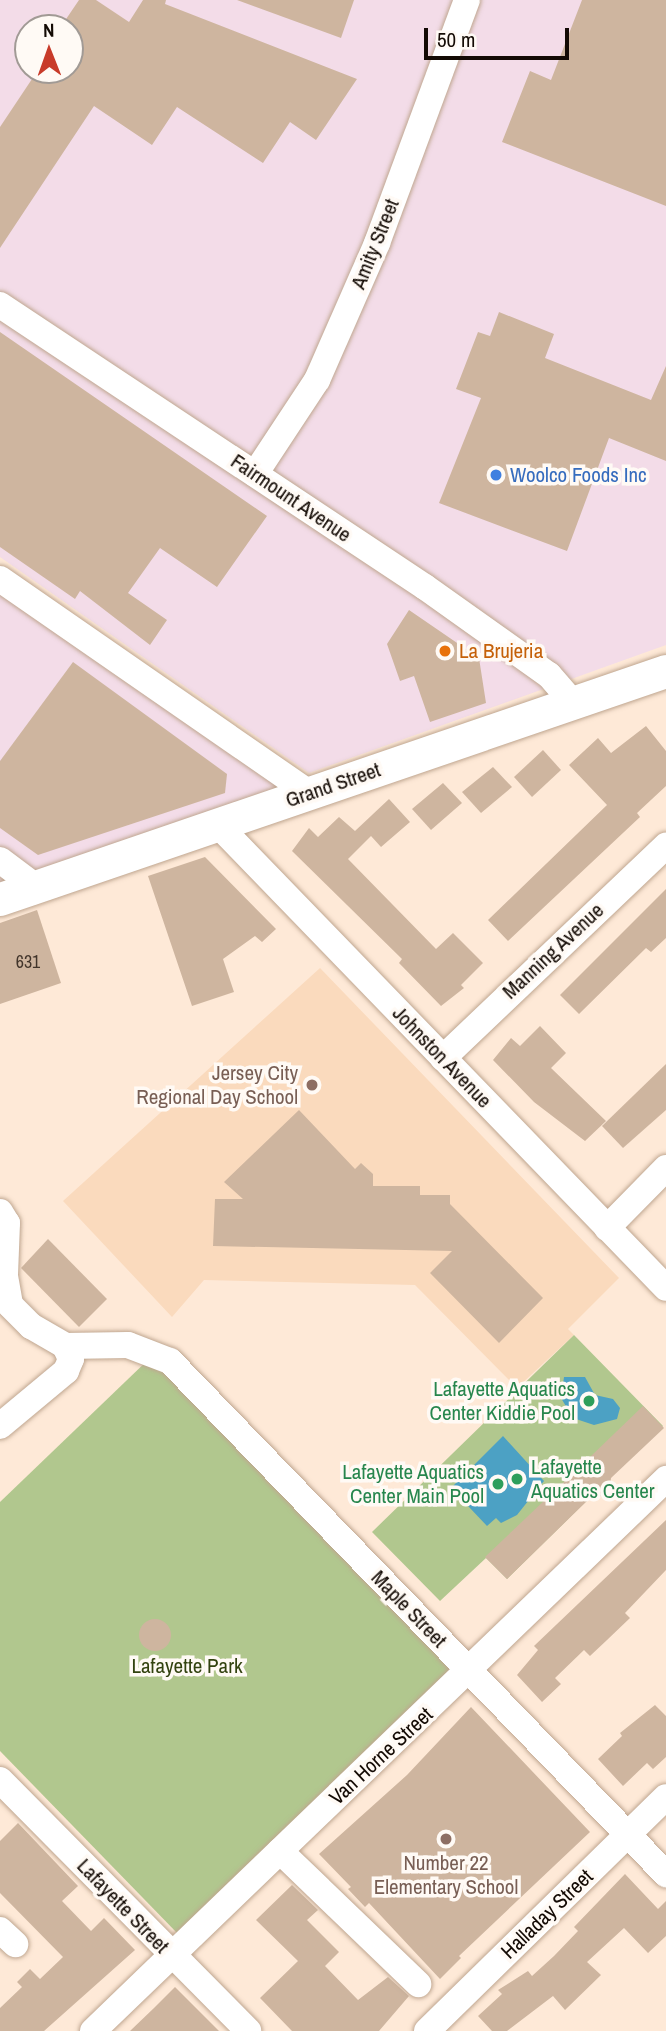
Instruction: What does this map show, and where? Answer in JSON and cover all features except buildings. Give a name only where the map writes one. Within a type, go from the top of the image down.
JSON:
[{"type":"main road","name":"Grand Street","points":[[0,899],[666,671]]},
{"type":"street","name":"Amity Street","points":[[255,474],[317,380],[377,243],[467,0]]},
{"type":"street","name":"Fairmount Avenue","points":[[0,305],[255,474],[549,675],[573,703]]},
{"type":"street","points":[[0,579],[309,793]]},
{"type":"street","name":"Johnston Avenue","points":[[218,825],[666,1289]]},
{"type":"street","name":"Manning Avenue","points":[[443,1058],[666,846]]},
{"type":"street","points":[[0,860],[36,887]]},
{"type":"street","points":[[607,1228],[666,1168]]},
{"type":"street","points":[[0,1212],[7,1223],[5,1276],[10,1305],[54,1340],[71,1359],[65,1371],[0,1426]]},
{"type":"street","name":"Maple Street","points":[[54,1340],[128,1345],[170,1361],[666,1874]]},
{"type":"street","name":"Van Horne Street","points":[[93,2031],[666,1479]]},
{"type":"street","name":"Lafayette Street","points":[[4,1792],[248,2031]]},
{"type":"street","name":"Halladay Street","points":[[427,2031],[666,1797]]},
{"type":"street","points":[[281,1851],[418,1984]]},
{"type":"shaded area","points":[[0,0],[666,0],[666,645],[309,773],[0,557]]},
{"type":"shaded area","points":[[0,586],[290,788],[0,886]]},
{"type":"shaded area","name":"Jersey City Regional Day School","points":[[320,968],[619,1278],[568,1329],[574,1335],[517,1388],[415,1285],[204,1280],[172,1317],[63,1201]]},
{"type":"green space","name":"Lafayette Aquatics Center","points":[[574,1335],[663,1426],[507,1579],[486,1558],[440,1601],[372,1532]]},
{"type":"green space","name":"Lafayette Park","points":[[151,1357],[450,1669],[178,1934],[0,1751],[0,1502]]},
{"type":"water","name":"Lafayette Aquatics Center Kiddie Pool","points":[[564,1377],[585,1377],[595,1395],[613,1399],[620,1408],[617,1419],[594,1425],[573,1418],[561,1398]]},
{"type":"water","name":"Lafayette Aquatics Center Main Pool","points":[[503,1436],[544,1481],[517,1515],[501,1523],[496,1518],[487,1526],[451,1488]]},
{"type":"place","name":"Woolco Foods Inc","points":[[496,475]]},
{"type":"place","name":"La Brujeria","points":[[445,651]]},
{"type":"place","name":"Jersey City Regional Day School","points":[[312,1085]]},
{"type":"place","name":"Lafayette Aquatics Center Kiddie Pool","points":[[589,1401]]},
{"type":"place","name":"Lafayette Aquatics Center","points":[[517,1479]]},
{"type":"place","name":"Lafayette Aquatics Center Main Pool","points":[[498,1484]]},
{"type":"place","name":"Number 22 Elementary School","points":[[446,1839]]}]
